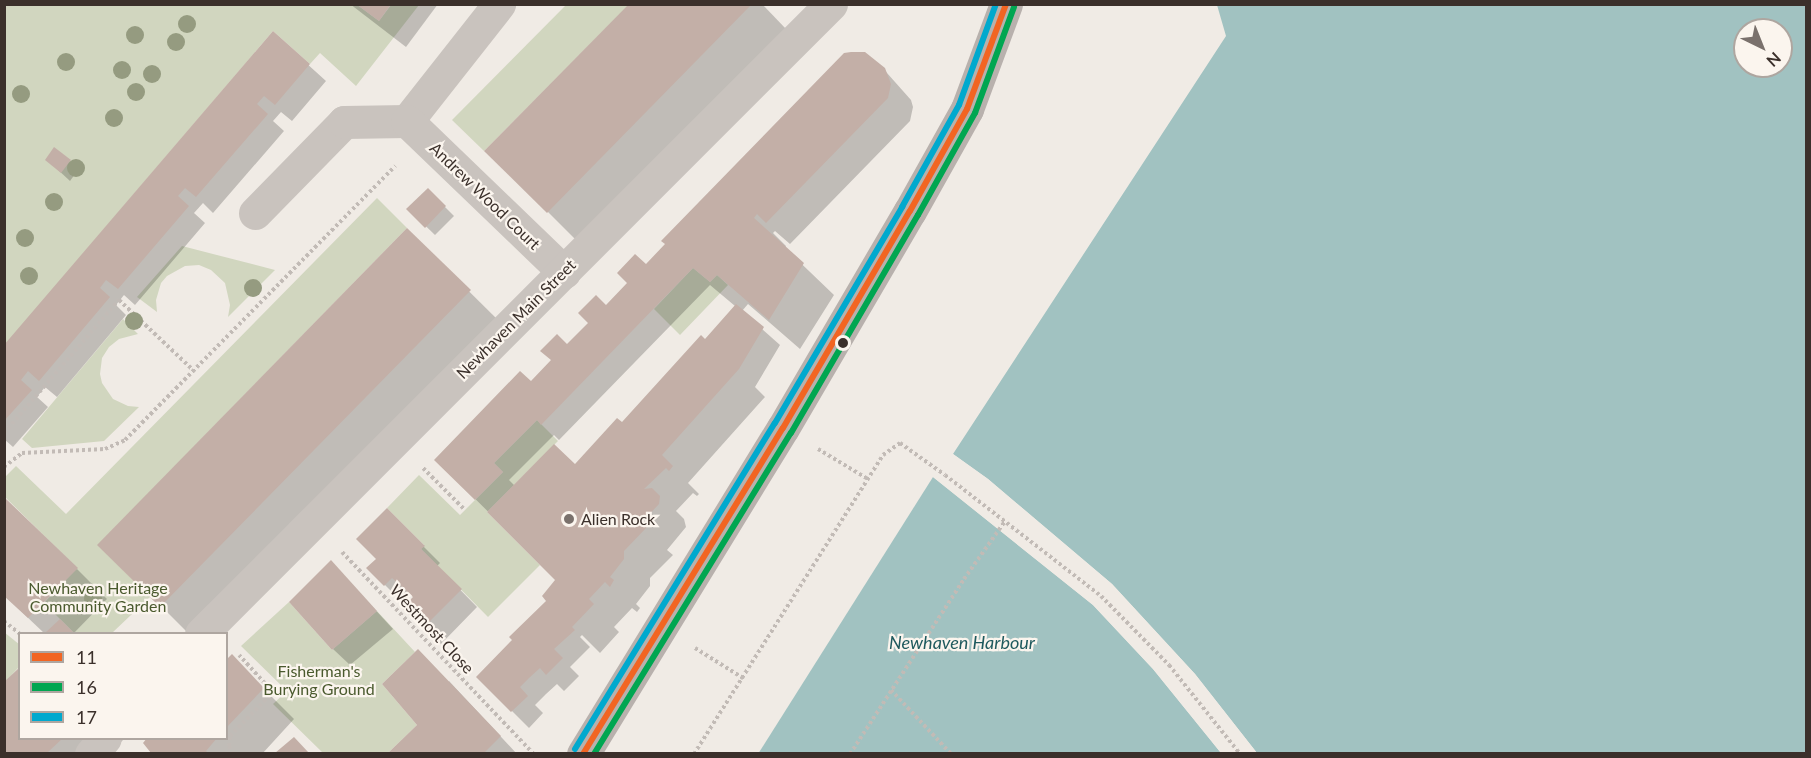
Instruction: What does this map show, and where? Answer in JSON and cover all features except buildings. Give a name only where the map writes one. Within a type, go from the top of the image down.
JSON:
[{"type":"main road","points":[[583,753],[783,428],[967,109],[1006,4]]},
{"type":"street","points":[[255,213],[344,122],[415,129],[499,4]]},
{"type":"street","name":"Newhaven Main Street","points":[[202,632],[831,4]]},
{"type":"street","name":"Andrew Wood Court","points":[[415,129],[564,272]]},
{"type":"street","points":[[91,753],[103,740]]},
{"type":"path","points":[[4,467],[22,453],[105,449],[119,444],[194,371],[415,129]]},
{"type":"path","points":[[4,433],[119,300],[194,371]]},
{"type":"path","points":[[783,428],[868,479]]},
{"type":"path","points":[[395,440],[465,510]]},
{"type":"path","points":[[694,753],[868,479],[884,455],[900,443],[1101,596],[1169,665],[1240,753]]},
{"type":"path","name":"Westmost Close","points":[[313,521],[534,753]]},
{"type":"path","points":[[850,753],[964,579],[1005,521]]},
{"type":"path","points":[[4,621],[18,632]]},
{"type":"path","points":[[662,627],[743,678]]},
{"type":"path","points":[[233,753],[229,746],[230,736],[273,692],[234,649]]},
{"type":"path","points":[[891,690],[951,753]]},
{"type":"green space","points":[[356,4],[379,21],[391,5],[419,5],[356,86],[320,53],[310,64],[273,31],[5,345],[4,5]]},
{"type":"green space","points":[[566,5],[629,5],[484,151],[452,120]]},
{"type":"green space","name":"Newhaven Heritage Community Garden","points":[[377,198],[407,228],[98,545],[150,597],[113,632],[73,632],[44,603],[77,568],[5,497],[4,478],[16,466],[66,514]]},
{"type":"green space","points":[[182,246],[275,270],[228,317],[230,305],[225,283],[211,270],[199,265],[185,266],[167,276],[161,283],[156,300],[157,312],[137,297]]},
{"type":"green space","points":[[693,268],[710,282],[717,275],[728,285],[680,335],[654,309]]},
{"type":"green space","points":[[123,319],[138,334],[119,339],[109,347],[102,358],[100,374],[102,383],[113,399],[128,406],[139,407],[104,441],[32,448],[22,439]]},
{"type":"green space","points":[[537,420],[558,441],[487,512],[540,565],[488,617],[421,549],[424,545],[387,508],[419,475],[460,515],[503,472],[494,463]]},
{"type":"green space","name":"Fisherman's Burying Ground","points":[[289,602],[332,650],[377,611],[415,652],[382,684],[417,725],[388,753],[323,753],[273,704],[287,691],[241,646]]},
{"type":"green space","points":[[4,632],[18,643],[18,668],[5,682]]},
{"type":"water","points":[[1217,5],[1806,5],[1806,753],[1257,753],[1195,674],[1112,584],[988,479],[953,454],[1226,36]]},
{"type":"water","name":"Newhaven Harbour","points":[[933,477],[1093,605],[1153,669],[1221,753],[758,754]]},
{"type":"pier","points":[[953,454],[988,479],[1112,584],[1195,674],[1257,753],[1254,754],[1193,676],[1109,587],[986,481],[951,456]]},
{"type":"pier","points":[[935,475],[1095,603],[1155,667],[1224,754],[1153,669],[1093,605],[933,477]]},
{"type":"transit line","name":"17","points":[[575,749],[775,423],[902,207],[959,105],[996,4]]},
{"type":"transit line","name":"11","points":[[583,754],[783,428],[910,211],[967,109],[1006,4]]},
{"type":"transit line","name":"16","points":[[594,754],[791,433],[918,215],[975,113],[1014,7]]},
{"type":"place","name":"Alien Rock","points":[[569,519]]}]
